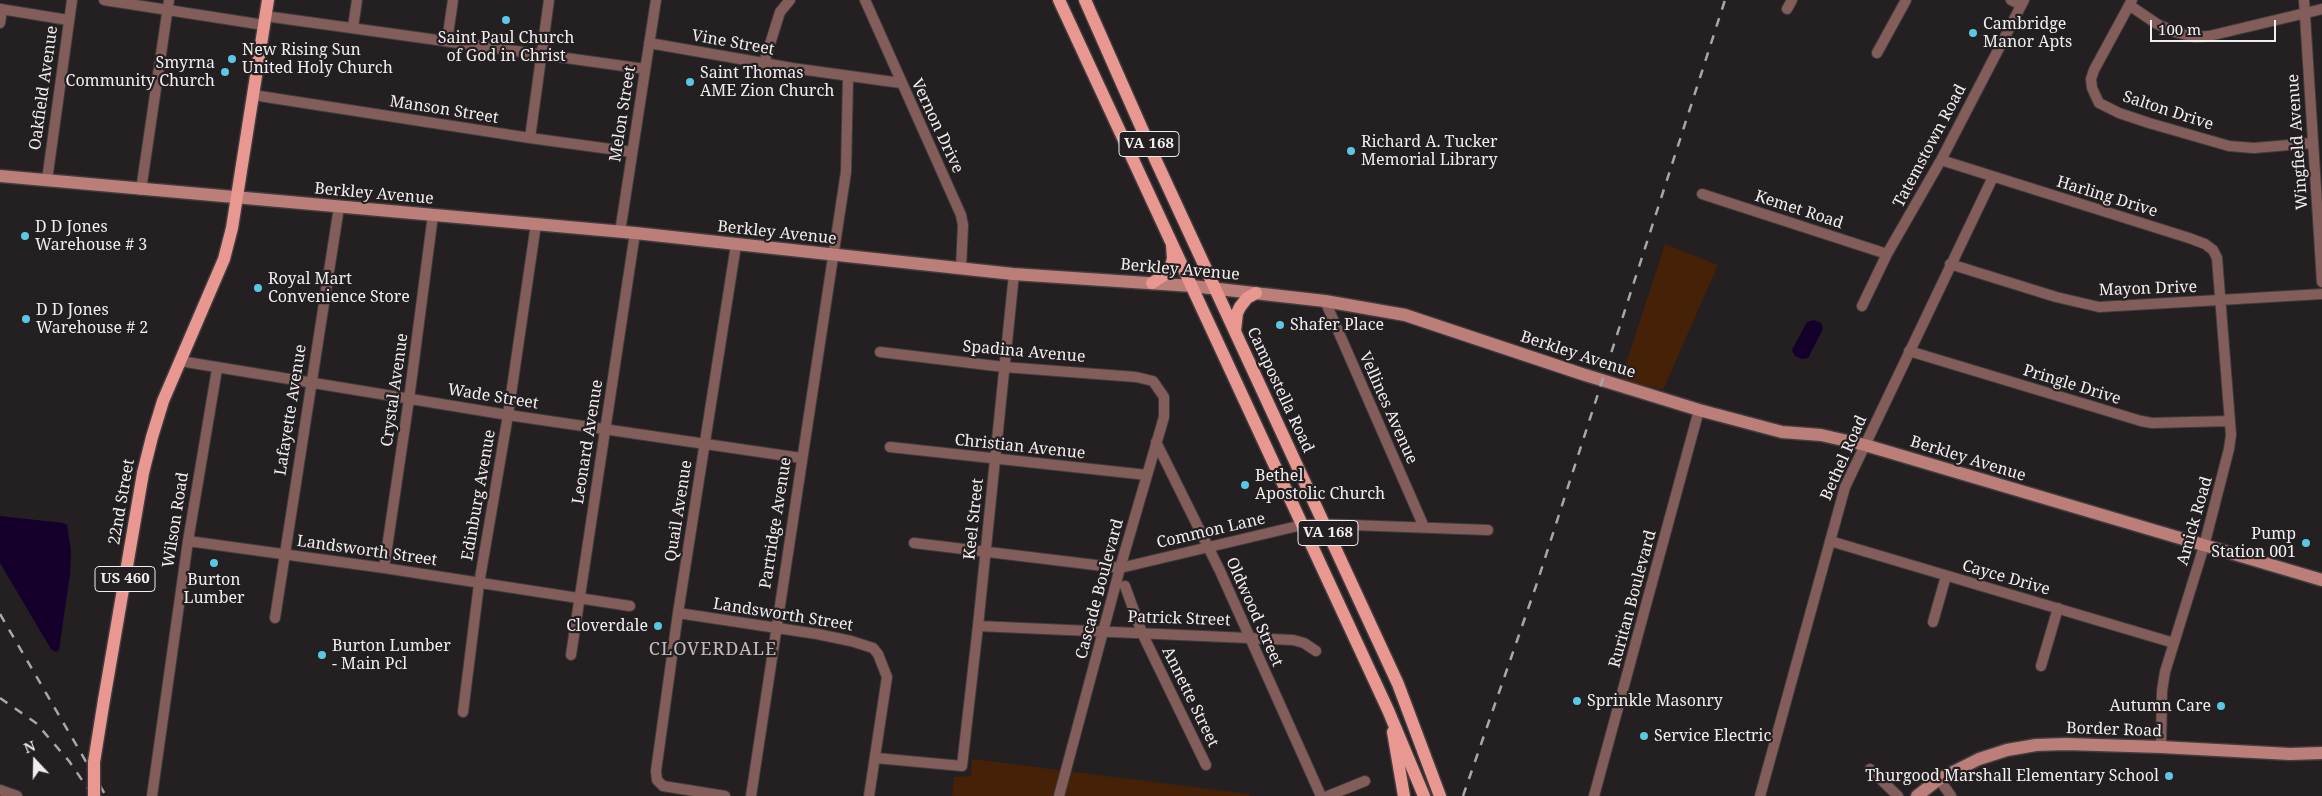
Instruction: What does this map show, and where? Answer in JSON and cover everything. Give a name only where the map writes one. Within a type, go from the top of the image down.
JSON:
[{"type":"main road","name":"US 460","points":[[238,199],[268,0]]},
{"type":"main road","name":"VA 168","points":[[1059,0],[1388,710],[1424,796]]},
{"type":"main road","name":"Campostella Road","points":[[1085,0],[1398,684],[1440,796]]},
{"type":"main road","name":"22nd Street","points":[[94,796],[94,762],[145,466],[163,401],[224,259],[238,199]]},
{"type":"main road","points":[[1152,283],[1163,276],[1170,268],[1173,259],[1172,243]]},
{"type":"main road","points":[[1235,331],[1237,313],[1240,306],[1247,298],[1256,293]]},
{"type":"main road","points":[[1388,710],[1404,796]]},
{"type":"street","name":"Oakfield Avenue","points":[[47,180],[72,0]]},
{"type":"street","points":[[104,0],[168,5],[265,20],[353,27],[645,69]]},
{"type":"street","points":[[353,27],[358,0]]},
{"type":"street","points":[[447,41],[453,0]]},
{"type":"street","points":[[530,138],[549,0]]},
{"type":"street","name":"Melon Street","points":[[620,232],[656,0]]},
{"type":"street","points":[[764,63],[780,12],[790,0]]},
{"type":"street","name":"Vernon Drive","points":[[865,0],[961,215],[963,225],[961,268]]},
{"type":"street","points":[[1878,53],[1906,0]]},
{"type":"street","points":[[2011,0],[2022,3]]},
{"type":"street","name":"Wingfield Avenue","points":[[2304,0],[2322,282]]},
{"type":"street","points":[[2130,2],[2166,28],[2195,37],[2209,36],[2322,9]]},
{"type":"street","name":"Salton Drive","points":[[2130,2],[2091,79],[2092,88],[2099,102],[2142,120],[2229,146],[2254,148],[2312,143]]},
{"type":"street","name":"Tatemstown Road","points":[[1862,306],[1887,254],[1941,160],[2022,3]]},
{"type":"street","points":[[141,190],[168,5]]},
{"type":"street","points":[[0,22],[1,9],[68,20]]},
{"type":"street","name":"Vine Street","points":[[649,43],[848,77],[901,83]]},
{"type":"street","name":"Partridge Avenue","points":[[752,796],[801,458],[846,172],[848,77]]},
{"type":"street","name":"Manson Street","points":[[253,95],[632,152]]},
{"type":"street","name":"Harling Drive","points":[[1941,160],[2205,244],[2213,250],[2217,258],[2221,300]]},
{"type":"street","name":"Berkley Avenue","points":[[0,176],[620,232],[1014,274],[1216,288],[1324,301],[1405,315],[1582,374],[1699,410],[1782,432],[1821,435],[1865,445],[2322,580]]},
{"type":"street","name":"Bethel Road","points":[[1760,796],[1845,487],[1993,177]]},
{"type":"street","name":"Kemet Road","points":[[1702,194],[1887,254]]},
{"type":"street","name":"Lafayette Avenue","points":[[275,618],[339,206]]},
{"type":"street","name":"Crystal Avenue","points":[[384,568],[409,399],[433,215]]},
{"type":"street","name":"Edinburg Avenue","points":[[463,712],[479,584],[508,415],[536,224]]},
{"type":"street","name":"Leonard Avenue","points":[[572,655],[579,598],[635,234]]},
{"type":"street","name":"Quail Avenue","points":[[725,796],[663,786],[658,783],[656,771],[678,613],[736,245]]},
{"type":"street","name":"Mayon Drive","points":[[1950,264],[2064,299],[2099,307],[2322,294]]},
{"type":"street","name":"Keel Street","points":[[876,758],[962,766],[1014,274]]},
{"type":"street","name":"Amick Road","points":[[2162,747],[2163,682],[2204,546],[2227,461],[2231,436],[2221,300]]},
{"type":"street","name":"Vellines Avenue","points":[[1324,301],[1424,527]]},
{"type":"street","name":"Pringle Drive","points":[[1909,351],[2141,421],[2152,423],[2229,420]]},
{"type":"street","name":"Spadina Avenue","points":[[880,352],[1004,367],[1136,376],[1153,380],[1161,389]]},
{"type":"street","name":"Wade Street","points":[[180,361],[217,369],[508,415],[801,458]]},
{"type":"street","name":"Wilson Road","points":[[152,796],[188,540],[217,369]]},
{"type":"street","name":"Cascade Boulevard","points":[[1058,796],[1105,631],[1120,568],[1166,409],[1161,389]]},
{"type":"street","name":"Ruritan Boulevard","points":[[1594,796],[1699,410]]},
{"type":"street","name":"Oldwood Street","points":[[1156,442],[1220,571],[1321,796]]},
{"type":"street","name":"Christian Avenue","points":[[890,447],[995,460],[1147,475]]},
{"type":"street","name":"Common Lane","points":[[914,543],[1120,568],[1302,525],[1324,524],[1488,530]]},
{"type":"street","name":"Landsworth Street","points":[[188,540],[630,606]]},
{"type":"street","name":"Cayce Drive","points":[[1830,540],[2174,643]]},
{"type":"street","points":[[1933,622],[1946,576]]},
{"type":"street","name":"Annette Street","points":[[1125,586],[1142,633],[1206,765]]},
{"type":"street","points":[[2041,666],[2058,608]]},
{"type":"street","name":"Landsworth Street","points":[[678,613],[776,628],[863,644],[873,648],[878,654],[887,677],[876,758]]},
{"type":"street","name":"Patrick Street","points":[[978,626],[1248,637],[1299,641],[1316,652]]},
{"type":"street","name":"Border Road","points":[[1917,796],[1939,779],[1979,759],[2022,747],[2066,744],[2290,754],[2322,753]]},
{"type":"street","points":[[869,796],[876,758]]},
{"type":"street","points":[[1870,769],[1898,796]]},
{"type":"street","points":[[1939,779],[1951,796]]},
{"type":"street","points":[[1328,796],[1365,781]]},
{"type":"street","points":[[0,790],[17,796]]},
{"type":"shaded area","points":[[1665,244],[1718,265],[1663,390],[1621,379]]},
{"type":"shaded area","points":[[1814,320],[1821,323],[1823,329],[1808,358],[1802,359],[1795,356],[1792,350],[1807,322]]},
{"type":"shaded area","points":[[0,516],[67,525],[71,551],[70,574],[59,650],[56,652],[51,649],[0,563]]},
{"type":"shaded area","points":[[972,759],[1249,794],[1250,796],[952,796],[954,777],[971,776]]},
{"type":"railway","points":[[1463,796],[1536,586],[1725,0]]},
{"type":"railway","points":[[0,614],[106,796]]},
{"type":"railway","points":[[0,698],[36,723],[69,761],[93,796]]},
{"type":"place","name":"Saint Paul Church of God in Christ","points":[[506,20]]},
{"type":"place","name":"Cambridge Manor Apts","points":[[1973,33]]},
{"type":"place","name":"New Rising Sun United Holy Church","points":[[232,59]]},
{"type":"place","name":"Smyrna Community Church","points":[[225,72]]},
{"type":"place","name":"Saint Thomas AME Zion Church","points":[[690,82]]},
{"type":"place","name":"Richard A. Tucker Memorial Library","points":[[1351,151]]},
{"type":"place","name":"D D Jones Warehouse # 3","points":[[25,236]]},
{"type":"place","name":"Royal Mart Convenience Store","points":[[258,288]]},
{"type":"place","name":"D D Jones Warehouse # 2","points":[[26,319]]},
{"type":"place","name":"Shafer Place","points":[[1280,325]]},
{"type":"place","name":"Bethel Apostolic Church","points":[[1245,485]]},
{"type":"place","name":"Pump Station 001","points":[[2306,543]]},
{"type":"place","name":"Burton Lumber","points":[[214,563]]},
{"type":"place","name":"Cloverdale","points":[[658,626]]},
{"type":"place","name":"Burton Lumber - Main Pcl","points":[[322,655]]},
{"type":"place","name":"Sprinkle Masonry","points":[[1577,701]]},
{"type":"place","name":"Autumn Care","points":[[2221,706]]},
{"type":"place","name":"Service Electric","points":[[1644,736]]},
{"type":"place","name":"Thurgood Marshall Elementary School","points":[[2169,776]]},
{"type":"district","name":"CLOVERDALE","points":[[713,650]]}]
